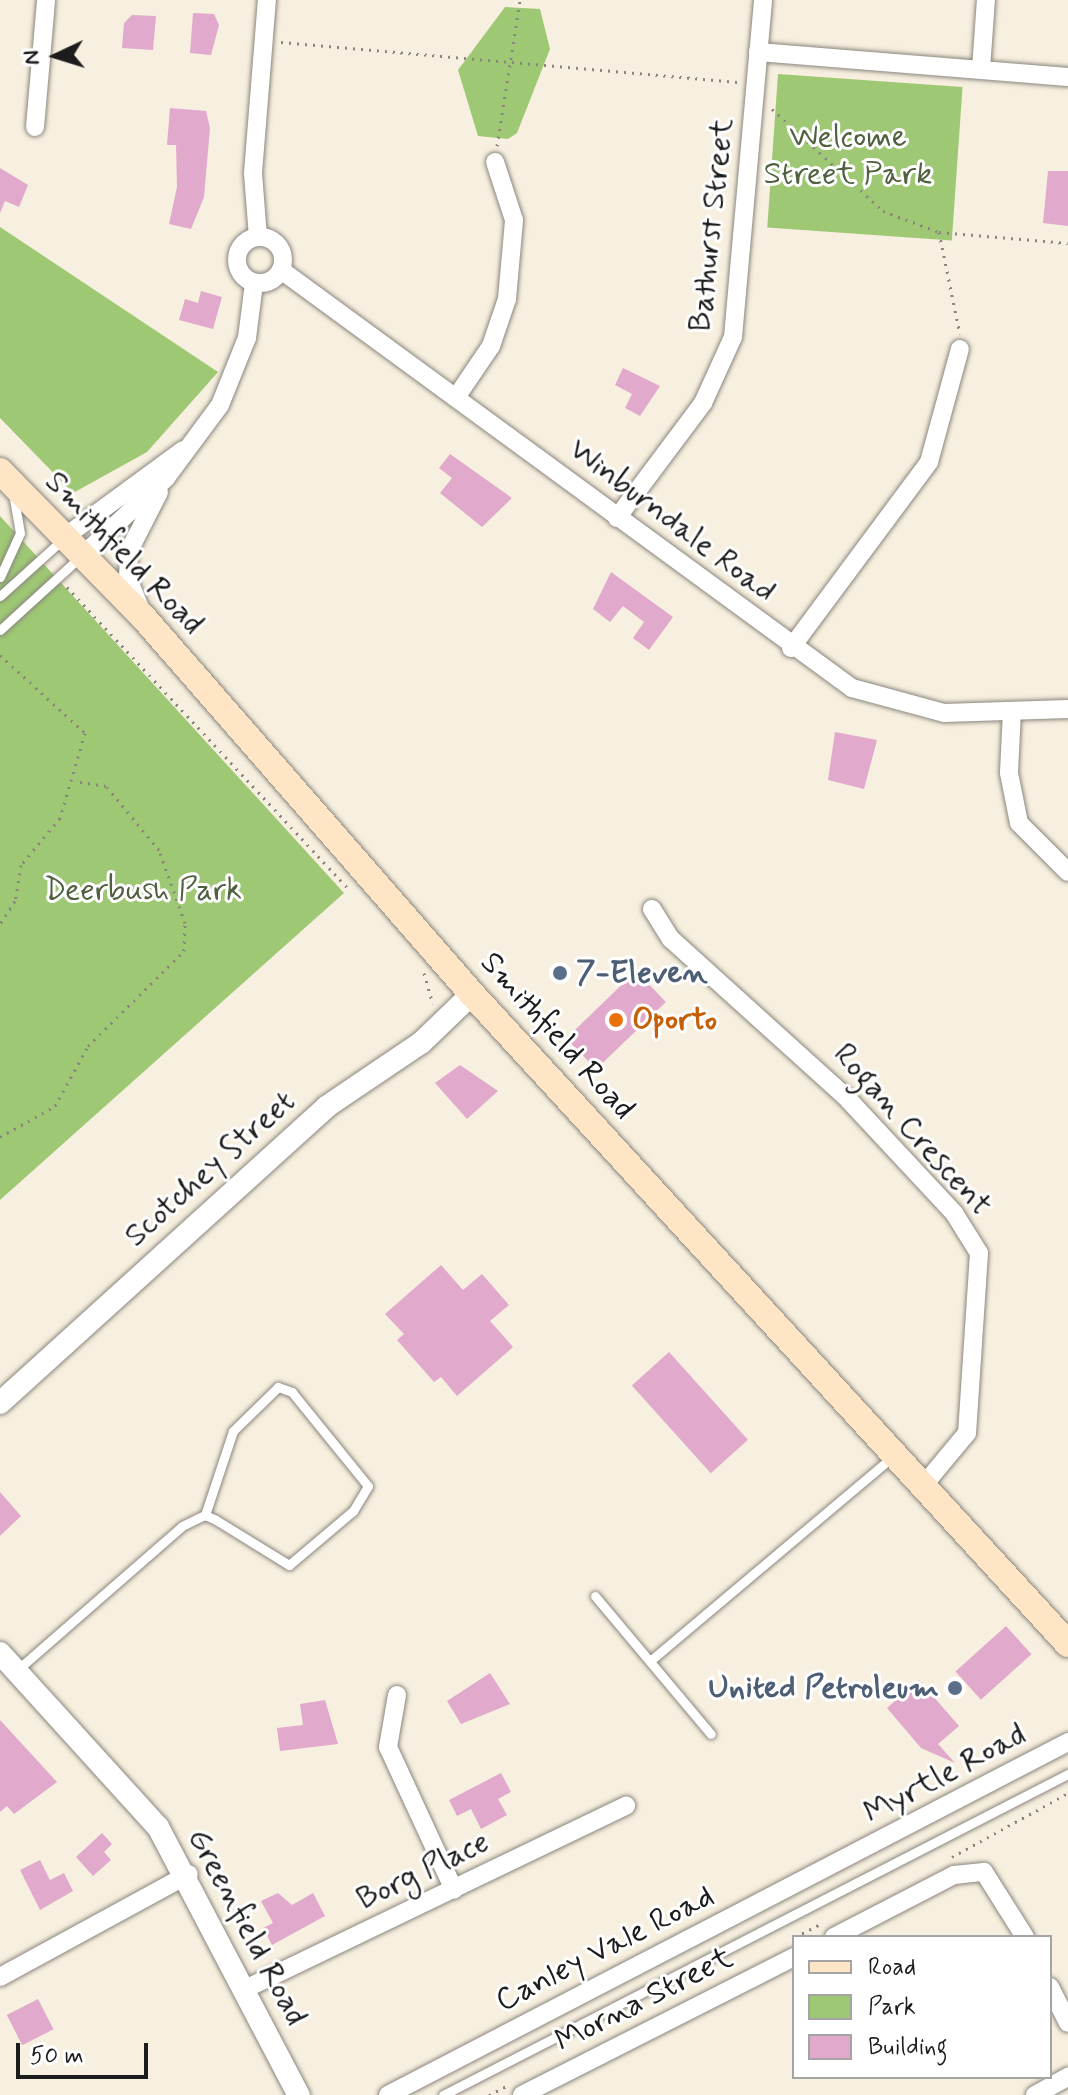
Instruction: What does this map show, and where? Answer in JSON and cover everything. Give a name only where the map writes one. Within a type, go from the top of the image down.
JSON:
[{"type":"main road","name":"Smithfield Road","points":[[4,475],[144,618],[472,994],[1068,1644]]},
{"type":"street","points":[[35,127],[46,0]]},
{"type":"street","points":[[258,237],[253,173],[267,0]]},
{"type":"street","name":"Bathurst Street","points":[[617,518],[703,403],[730,347],[763,0]]},
{"type":"street","points":[[981,69],[986,0]]},
{"type":"street","points":[[758,52],[1068,77]]},
{"type":"street","points":[[457,396],[491,346],[507,299],[514,220],[495,162]]},
{"type":"street","points":[[144,618],[128,579],[129,551],[166,478],[189,447],[238,366],[254,283],[237,261],[245,242],[258,237],[279,247],[281,270],[254,283]]},
{"type":"street","name":"Winburndale Road","points":[[281,270],[457,396],[840,682],[891,703],[944,713],[1068,709]]},
{"type":"street","points":[[791,648],[929,462],[960,349]]},
{"type":"street","points":[[75,545],[189,447]]},
{"type":"street","points":[[75,545],[166,478]]},
{"type":"street","points":[[1012,711],[1009,773],[1019,823],[1068,872]]},
{"type":"street","name":"Rogan Crescent","points":[[652,909],[671,939],[845,1096],[954,1213],[979,1253],[967,1433],[923,1486]]},
{"type":"street","name":"Scotchey Street","points":[[0,1403],[326,1107],[421,1043],[472,994]]},
{"type":"street","name":"Greenfield Road","points":[[0,1653],[158,1827],[189,1874],[299,2095]]},
{"type":"street","points":[[397,1695],[388,1747],[454,1890]]},
{"type":"street","name":"Myrtle Road","points":[[850,1858],[1068,1742]]},
{"type":"street","name":"Borg Place","points":[[245,1989],[626,1806]]},
{"type":"street","name":"Canley Vale Road","points":[[388,2095],[850,1858]]},
{"type":"street","points":[[838,1935],[954,1875],[984,1872],[1024,1935]]},
{"type":"street","points":[[0,1977],[189,1874]]},
{"type":"street","name":"Morna Street","points":[[522,2095],[792,1958]]},
{"type":"street","points":[[1052,1991],[1068,2023]]},
{"type":"street","points":[[1035,2095],[1068,2077]]},
{"type":"lane","points":[[0,577],[20,533],[4,475]]},
{"type":"lane","points":[[0,596],[75,545]]},
{"type":"lane","points":[[0,630],[75,545]]},
{"type":"lane","points":[[16,1671],[182,1526],[205,1515],[233,1431],[278,1387],[292,1392],[368,1486],[353,1511],[289,1565],[205,1515]]},
{"type":"lane","points":[[650,1661],[895,1455]]},
{"type":"lane","points":[[595,1596],[711,1734]]},
{"type":"lane","points":[[443,2095],[1068,1774]]},
{"type":"path","points":[[495,162],[513,62],[520,0]]},
{"type":"path","points":[[264,41],[744,83]]},
{"type":"path","points":[[769,105],[883,211],[939,232],[1068,243]]},
{"type":"path","points":[[939,232],[960,349]]},
{"type":"path","points":[[68,586],[354,894]]},
{"type":"path","points":[[0,655],[85,733],[75,781],[60,818],[21,865],[15,901],[0,924]]},
{"type":"path","points":[[0,1137],[55,1106],[88,1046],[184,951],[185,923],[159,850],[106,786],[75,781]]},
{"type":"path","points":[[419,964],[438,1010]]},
{"type":"green space","points":[[505,7],[540,9],[550,49],[517,133],[508,139],[478,136],[458,70]]},
{"type":"green space","name":"Welcome Street Park","points":[[778,74],[963,87],[952,241],[767,228]]},
{"type":"green space","points":[[0,227],[218,372],[147,452],[73,493],[0,418]]},
{"type":"green space","name":"Deerbush Park","points":[[0,516],[344,893],[0,1200]]},
{"type":"building","points":[[193,13],[214,14],[219,25],[211,55],[190,53]]},
{"type":"building","points":[[132,15],[156,16],[153,50],[122,48],[124,23]]},
{"type":"building","points":[[170,108],[206,111],[210,128],[204,197],[191,229],[169,224],[177,187],[176,145],[167,145]]},
{"type":"building","points":[[0,168],[28,185],[19,207],[5,201],[0,213]]},
{"type":"building","points":[[1048,171],[1068,171],[1068,226],[1043,223]]},
{"type":"building","points":[[201,291],[222,297],[213,329],[179,320],[185,299],[198,303]]},
{"type":"building","points":[[623,368],[660,386],[640,416],[625,408],[632,394],[615,385]]},
{"type":"building","points":[[450,454],[512,498],[482,527],[440,493],[452,478],[439,468]]},
{"type":"building","points":[[611,572],[673,617],[649,650],[633,638],[644,622],[623,606],[610,622],[593,609]]},
{"type":"building","points":[[835,732],[877,740],[864,789],[828,780]]},
{"type":"building","name":"Oporto","points":[[636,971],[666,1002],[596,1069],[566,1038]]},
{"type":"building","points":[[460,1065],[498,1091],[467,1119],[435,1083]]},
{"type":"building","points":[[441,1265],[463,1290],[482,1274],[509,1305],[490,1321],[513,1347],[457,1396],[441,1377],[434,1382],[397,1340],[404,1334],[385,1314]]},
{"type":"building","points":[[669,1352],[748,1440],[711,1473],[632,1385]]},
{"type":"building","points":[[0,1492],[21,1516],[0,1536]]},
{"type":"building","points":[[1006,1626],[1031,1654],[981,1700],[955,1672]]},
{"type":"building","points":[[490,1673],[510,1704],[461,1724],[447,1701]]},
{"type":"building","points":[[919,1680],[959,1726],[938,1744],[955,1763],[921,1748],[887,1708]]},
{"type":"building","points":[[325,1700],[338,1744],[280,1751],[277,1728],[303,1725],[300,1704]]},
{"type":"building","points":[[0,1720],[57,1782],[14,1814],[7,1806],[0,1812]]},
{"type":"building","points":[[501,1773],[511,1792],[498,1799],[507,1815],[481,1829],[471,1809],[457,1816],[449,1800]]},
{"type":"building","points":[[102,1833],[112,1844],[104,1852],[111,1860],[93,1876],[76,1857]]},
{"type":"building","points":[[40,1860],[50,1880],[64,1873],[73,1891],[40,1910],[20,1870]]},
{"type":"building","points":[[278,1893],[292,1905],[313,1893],[325,1916],[272,1945],[263,1928],[273,1923],[261,1901]]},
{"type":"building","points":[[38,1999],[53,2029],[22,2045],[7,2015]]},
{"type":"place","name":"7-Eleven","points":[[560,973]]},
{"type":"place","name":"Oporto","points":[[616,1020]]},
{"type":"place","name":"United Petroleum","points":[[955,1688]]}]
